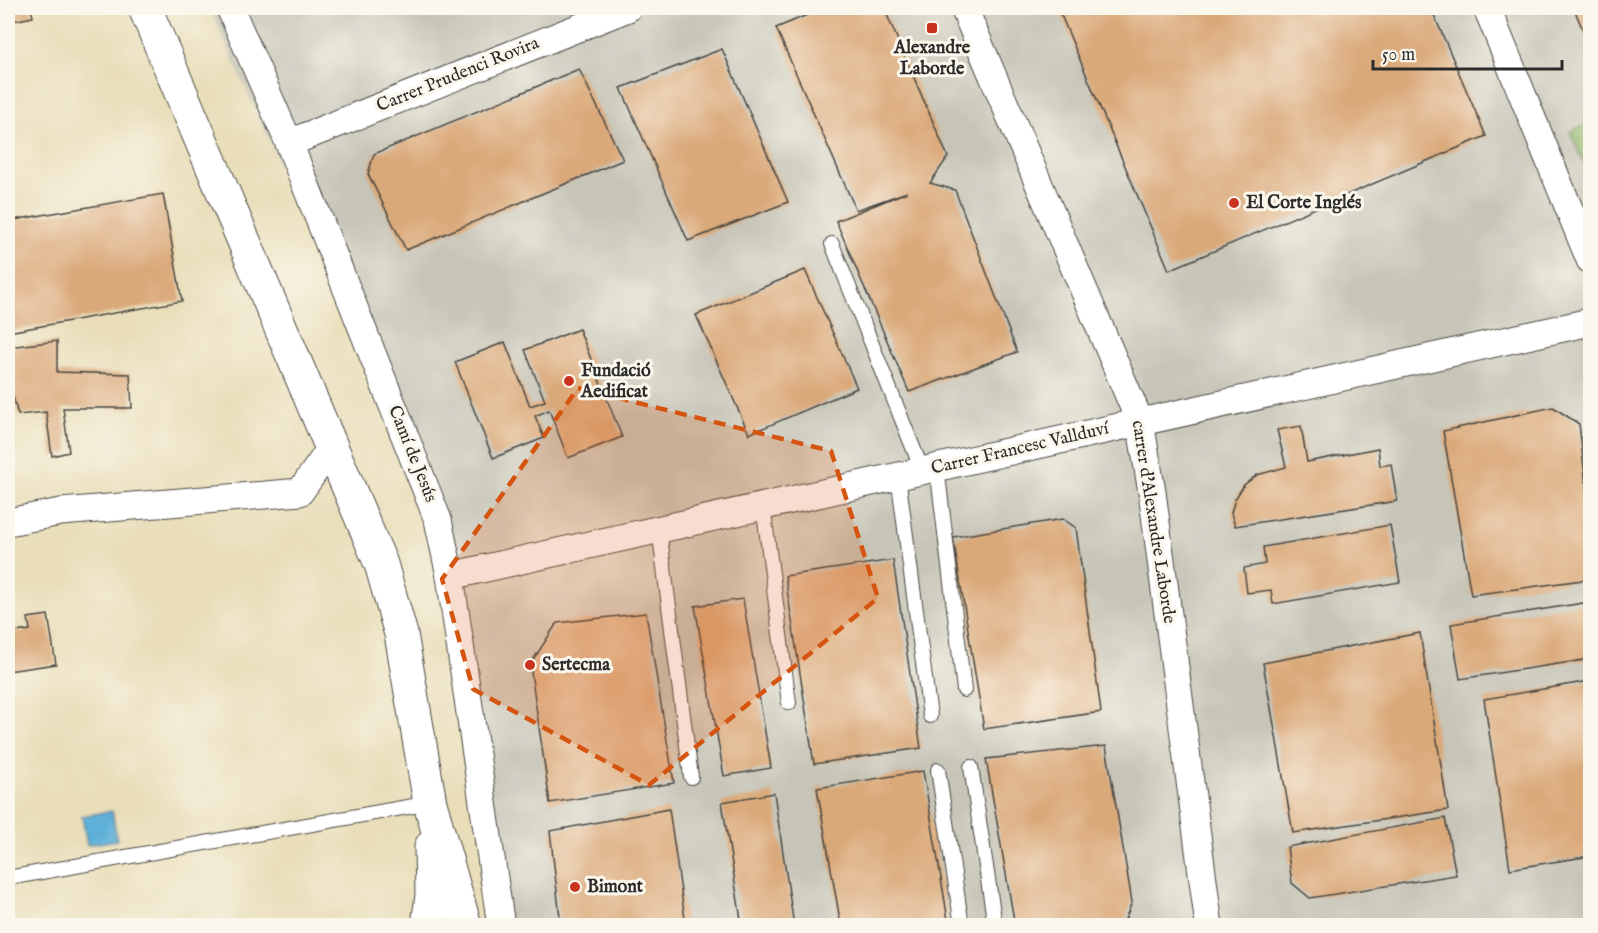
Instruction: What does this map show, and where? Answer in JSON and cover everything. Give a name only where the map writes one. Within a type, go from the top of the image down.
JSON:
[{"type":"street","points":[[145,8],[381,564],[401,634],[430,803],[465,926]]},
{"type":"street","name":"Camí de Jesús","points":[[230,8],[289,143],[438,520],[450,576],[501,926]]},
{"type":"street","name":"Carrer Prudenci Rovira","points":[[289,143],[628,8]]},
{"type":"street","name":"carrer d'Alexandre Laborde","points":[[964,8],[1140,422],[1152,492],[1209,926]]},
{"type":"street","points":[[1487,8],[1590,260]]},
{"type":"street","name":"Carrer Francesc Vallduví","points":[[450,576],[1590,322]]},
{"type":"street","points":[[8,522],[61,512],[300,492],[331,448]]},
{"type":"street","points":[[428,926],[432,895],[430,803]]},
{"type":"lane","points":[[832,244],[919,471],[964,690]]},
{"type":"lane","points":[[919,471],[930,716]]},
{"type":"lane","points":[[764,506],[789,703]]},
{"type":"lane","points":[[658,529],[691,777]]},
{"type":"lane","points":[[971,767],[995,926]]},
{"type":"lane","points":[[938,770],[962,926]]},
{"type":"lane","points":[[8,878],[430,803]]},
{"type":"highlighted area","points":[[578,388],[831,451],[878,598],[649,785],[473,689],[442,579]]},
{"type":"shaded area","points":[[210,8],[1590,8],[1590,123],[1570,132],[1590,177],[1590,925],[506,925],[438,520]]},
{"type":"green space","points":[[1590,123],[1590,177],[1570,132]]},
{"type":"water","points":[[112,811],[117,840],[87,845],[82,816]]},
{"type":"building","points":[[8,8],[31,8],[33,17],[8,22]]},
{"type":"building","points":[[824,8],[884,8],[948,157],[930,183],[955,190],[1017,352],[909,392],[836,221],[907,192],[856,210],[776,28]]},
{"type":"building","name":"El Corte Inglés","points":[[1058,8],[1431,8],[1486,136],[1169,270]]},
{"type":"building","points":[[1590,8],[1590,47],[1575,11]]},
{"type":"building","points":[[722,49],[788,202],[688,241],[621,88]]},
{"type":"building","points":[[579,69],[623,160],[406,250],[368,174],[374,154]]},
{"type":"building","points":[[163,194],[182,301],[8,332],[8,221]]},
{"type":"building","points":[[805,270],[857,388],[749,434],[696,315]]},
{"type":"building","name":"Fundació Aedificat","points":[[579,329],[622,437],[568,458],[549,410],[535,416],[544,438],[493,458],[455,362],[505,342],[530,406],[545,401],[525,350]]},
{"type":"building","points":[[57,341],[57,372],[130,374],[132,408],[63,408],[69,452],[52,456],[46,412],[18,415],[11,389],[8,390],[8,347]]},
{"type":"building","points":[[1553,407],[1579,424],[1590,521],[1590,579],[1471,595],[1443,431]]},
{"type":"building","points":[[1301,426],[1307,462],[1378,448],[1380,466],[1391,464],[1397,501],[1235,526],[1231,513],[1235,499],[1244,485],[1257,475],[1286,467],[1277,430]]},
{"type":"building","points":[[1063,519],[1076,528],[1101,712],[984,729],[953,537]]},
{"type":"building","points":[[1390,525],[1400,582],[1273,604],[1271,590],[1247,593],[1244,568],[1265,564],[1263,547]]},
{"type":"building","points":[[893,560],[921,748],[814,764],[785,576]]},
{"type":"building","points":[[743,599],[771,768],[724,776],[695,606]]},
{"type":"building","points":[[1590,602],[1590,659],[1460,679],[1451,624]]},
{"type":"building","points":[[646,613],[674,783],[550,803],[530,665],[557,623]]},
{"type":"building","points":[[48,615],[56,664],[8,671],[8,633],[30,630],[28,618]]},
{"type":"building","points":[[1420,633],[1448,810],[1293,833],[1263,663]]},
{"type":"building","points":[[1590,681],[1590,856],[1510,869],[1484,699]]},
{"type":"building","points":[[1106,746],[1132,902],[1124,922],[1101,926],[1015,926],[986,759]]},
{"type":"building","points":[[923,771],[949,926],[841,926],[817,788]]},
{"type":"building","points":[[774,793],[794,926],[742,926],[722,802]]},
{"type":"building","points":[[669,809],[686,926],[561,926],[550,831]]},
{"type":"building","points":[[1445,818],[1456,875],[1310,898],[1292,883],[1287,847]]},
{"type":"place","name":"Alexandre Laborde","points":[[932,28]]},
{"type":"place","name":"El Corte Inglés","points":[[1234,203]]},
{"type":"place","name":"Fundació Aedificat","points":[[569,381]]},
{"type":"place","name":"Sertecma","points":[[530,665]]},
{"type":"place","name":"Bimont","points":[[575,887]]}]
